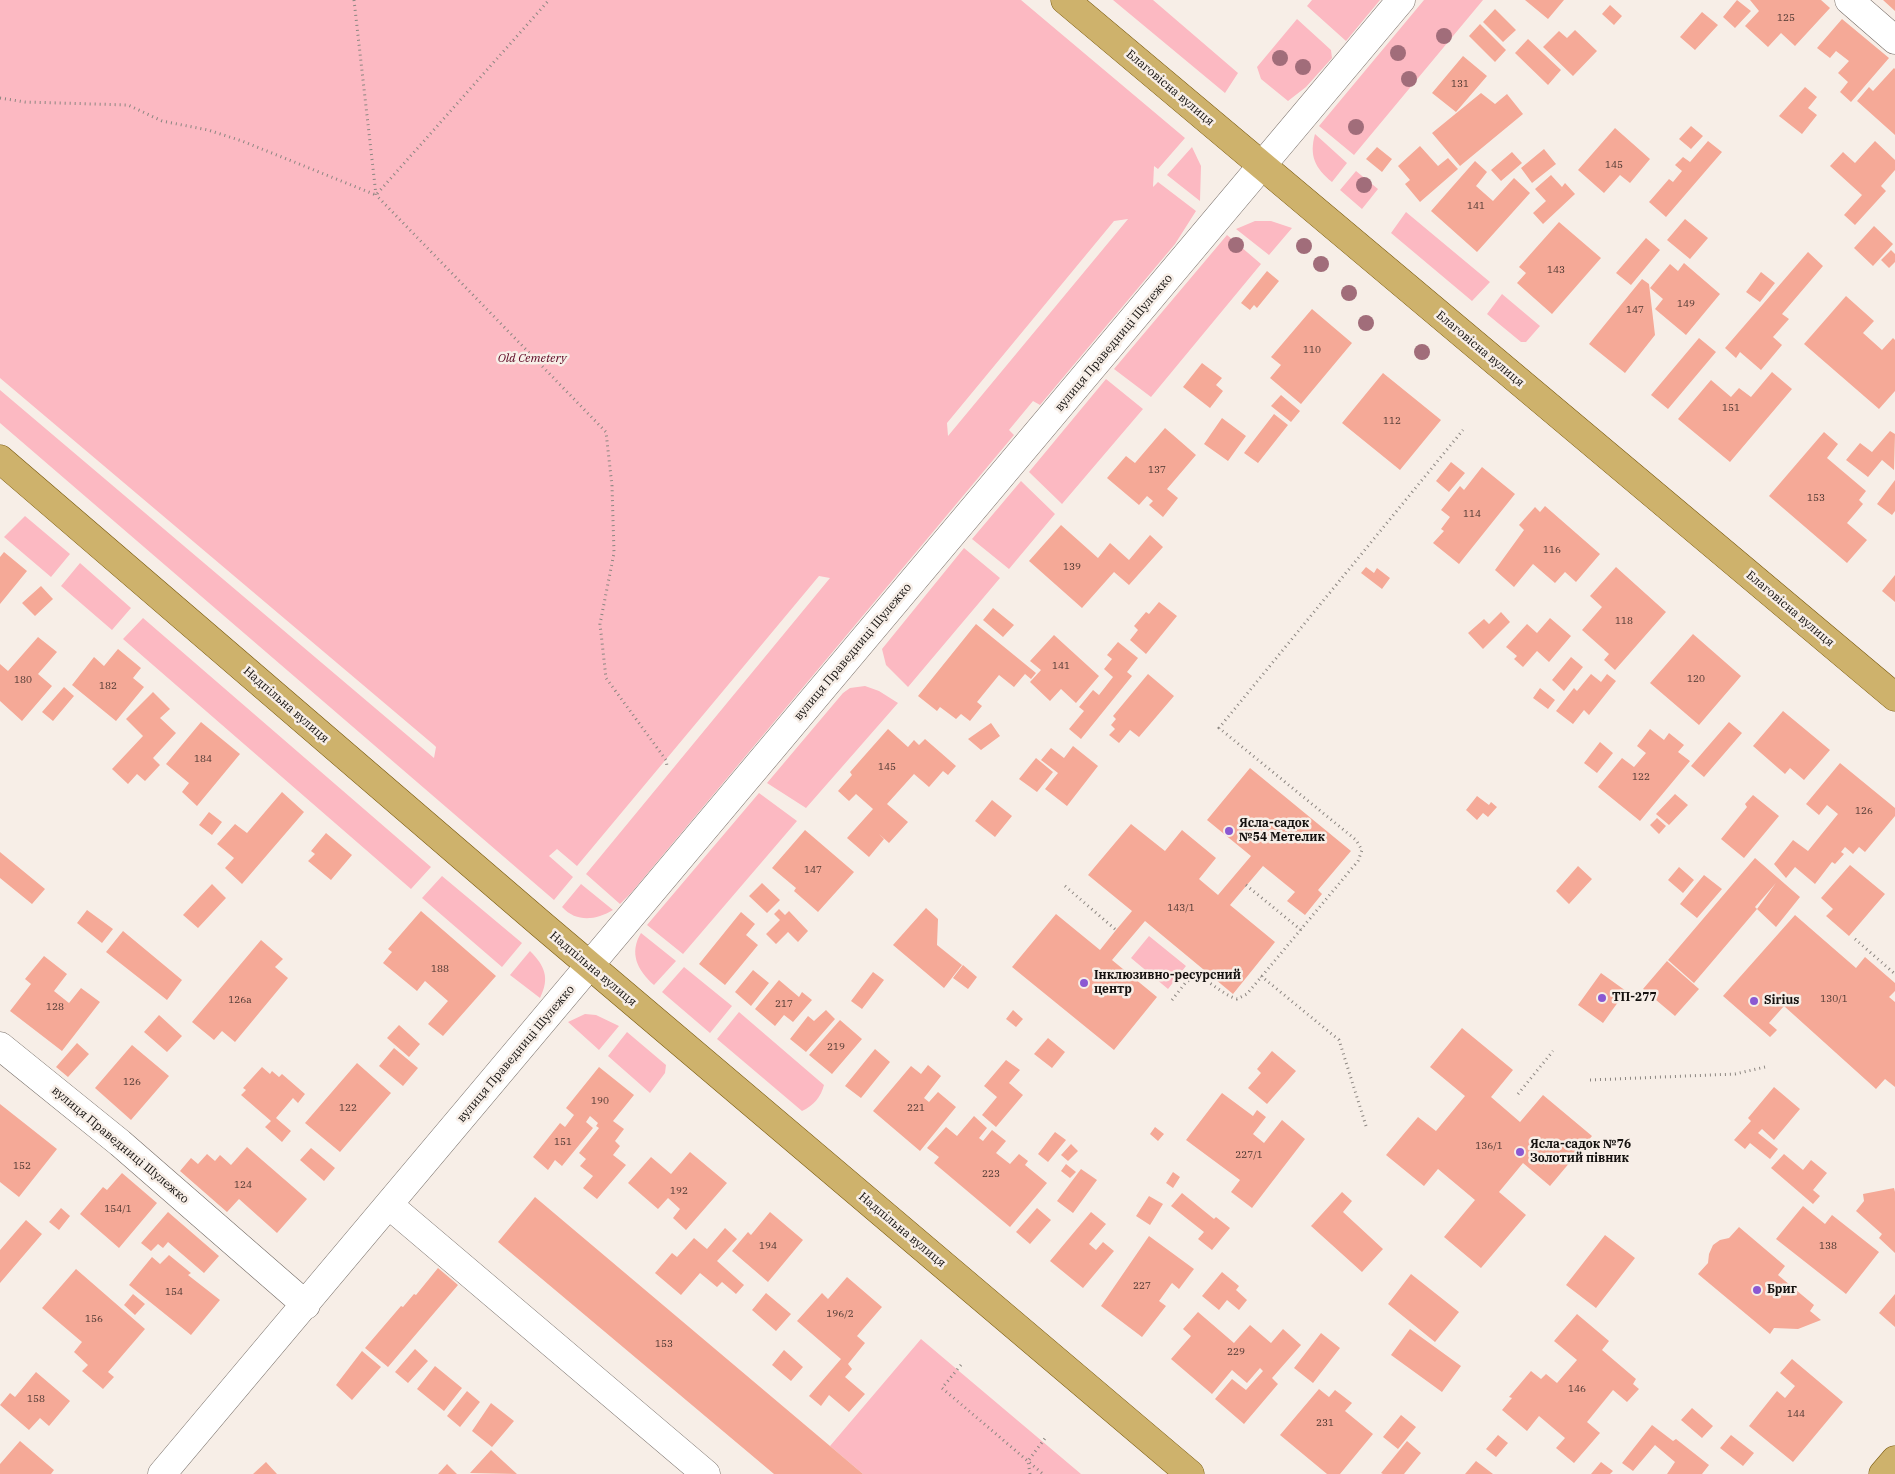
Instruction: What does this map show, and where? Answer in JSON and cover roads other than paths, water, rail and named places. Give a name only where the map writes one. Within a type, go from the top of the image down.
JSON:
[{"type":"main road","name":"Благовісна вулиця","points":[[1065,0],[1895,698]]},
{"type":"main road","name":"Надпільна вулиця","points":[[0,459],[1182,1471]]},
{"type":"main road","points":[[1884,1474],[1895,1460]]},
{"type":"street","name":"вулиця Праведниці Шулежко","points":[[162,1474],[1401,0]]},
{"type":"street","points":[[1849,0],[1895,40]]},
{"type":"street","name":"вулиця Праведниці Шулежко","points":[[0,1046],[120,1143],[306,1305]]},
{"type":"street","points":[[389,1205],[706,1474]]},
{"type":"place","name":"Ясла-садок №54 Метелик","points":[[1229,831]]},
{"type":"place","name":"Інклюзивно-ресурсний центр","points":[[1084,983]]},
{"type":"place","name":"ТП-277","points":[[1602,998]]},
{"type":"place","name":"Sirius","points":[[1754,1001]]},
{"type":"place","name":"Ясла-садок №76 Золотий півник","points":[[1520,1152]]},
{"type":"place","name":"Бриг","points":[[1757,1290]]},
{"type":"park label","name":"Old Cemetery","points":[[532,359]]}]
